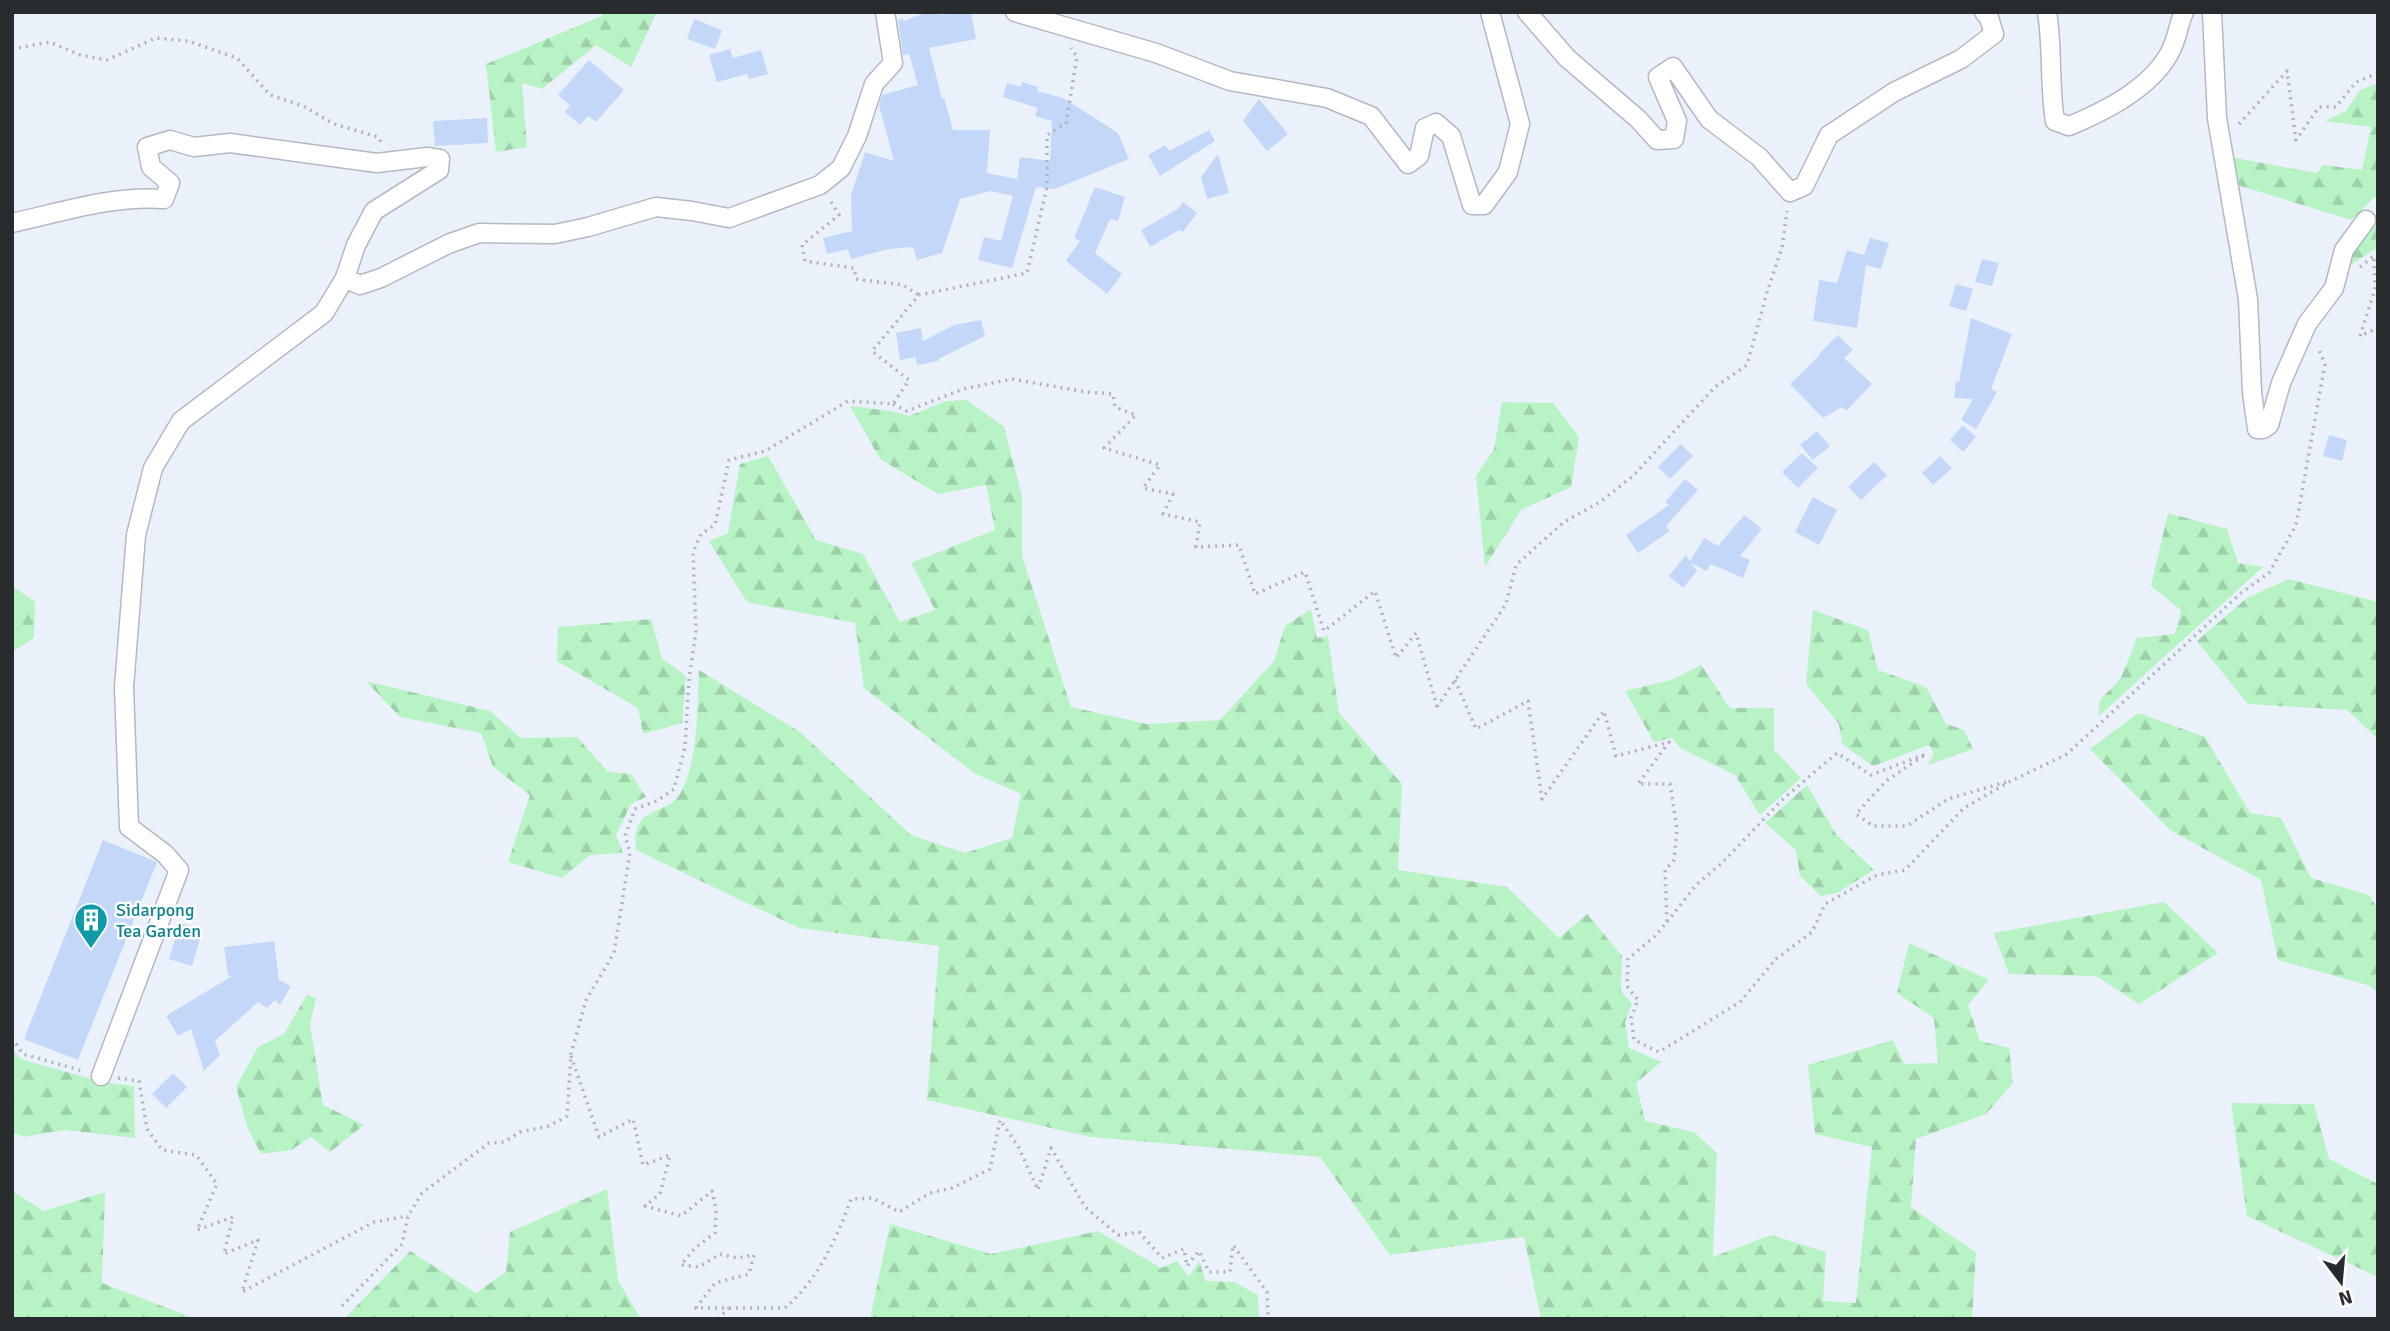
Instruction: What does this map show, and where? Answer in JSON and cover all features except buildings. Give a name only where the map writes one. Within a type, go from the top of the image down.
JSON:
[{"type":"street","points":[[345,278],[360,285],[381,278],[448,244],[479,233],[555,234],[656,207],[729,218],[820,185],[841,168],[857,136],[874,84],[893,63],[885,12]]},
{"type":"street","points":[[1016,12],[1156,53],[1230,81],[1338,103],[1371,116],[1408,164],[1419,156],[1425,128],[1436,123],[1451,136],[1472,205],[1484,205],[1508,173],[1520,124],[1490,12]]},
{"type":"street","points":[[1527,12],[1567,58],[1657,140],[1674,139],[1677,121],[1658,77],[1673,67],[1709,119],[1759,157],[1790,192],[1804,186],[1829,135],[1894,92],[1961,60],[1994,34],[1984,12]]},
{"type":"street","points":[[2047,12],[2055,121],[2069,126],[2092,117],[2136,91],[2161,65],[2174,45],[2184,12]]},
{"type":"street","points":[[2212,12],[2217,118],[2248,299],[2252,392],[2257,429],[2269,425],[2281,383],[2307,324],[2334,288],[2344,250],[2366,220]]},
{"type":"street","points":[[12,223],[100,203],[140,197],[164,199],[170,183],[151,167],[147,147],[170,140],[194,147],[230,143],[377,163],[427,157],[440,159],[439,170],[374,211],[356,245],[345,278],[324,313],[181,421],[153,468],[136,535],[124,687],[130,827],[166,854],[179,870],[101,1076]]},
{"type":"path","points":[[893,404],[909,380],[872,351],[919,295],[1027,273],[1047,187],[1047,135],[1066,123],[1077,57],[1054,23]]},
{"type":"path","points":[[12,48],[50,42],[80,55],[107,60],[156,38],[188,41],[237,58],[270,95],[303,106],[334,124],[377,137],[393,160]]},
{"type":"path","points":[[2221,144],[2287,71],[2296,140],[2319,107],[2336,107],[2356,82],[2378,73]]},
{"type":"path","points":[[820,185],[839,215],[802,245],[804,261],[854,268],[856,279],[903,285],[919,295]]},
{"type":"path","points":[[342,1306],[402,1244],[408,1216],[422,1193],[489,1143],[503,1142],[520,1132],[549,1126],[567,1116],[571,1054],[586,1000],[614,953],[630,852],[625,836],[635,809],[657,801],[674,789],[685,747],[689,679],[696,631],[693,552],[701,534],[715,525],[729,460],[765,451],[849,401],[893,404],[907,411],[963,389],[1012,379],[1113,394],[1115,407],[1136,415],[1104,449],[1160,465],[1143,488],[1173,494],[1163,514],[1200,522],[1196,547],[1239,545],[1255,593],[1305,572],[1324,631],[1375,591],[1396,658],[1416,633],[1437,706],[1506,604],[1516,565],[1564,522],[1600,502],[1633,476],[1715,387],[1748,365],[1782,248],[1790,192]]},
{"type":"path","points":[[2334,288],[2374,256],[2375,289],[2360,336],[2378,328]]},
{"type":"path","points":[[2011,781],[1948,799],[1907,826],[1873,826],[1856,814],[1886,781],[1926,754],[1871,775],[1837,753],[1783,799],[1721,864],[1696,885],[1655,936],[1628,959],[1627,986],[1639,1000],[1631,1018],[1634,1040],[1659,1052],[1740,1002],[1776,959],[1812,932],[1825,904],[1877,875],[1905,870],[1964,808],[2067,754],[2241,593],[2269,573],[2295,525],[2325,364],[2307,324]]},
{"type":"path","points":[[1455,680],[1476,729],[1528,701],[1542,799],[1604,711],[1616,756],[1669,742],[1638,784],[1670,784],[1678,829],[1675,860],[1665,870],[1667,922]]},
{"type":"path","points":[[12,1038],[23,1054],[101,1076],[139,1081],[147,1129],[162,1150],[196,1155],[216,1184],[197,1230],[233,1217],[224,1254],[258,1240],[242,1292],[374,1222],[408,1216]]},
{"type":"path","points":[[571,1054],[599,1137],[634,1119],[643,1165],[670,1155],[660,1194],[645,1206],[681,1216],[712,1191],[716,1209],[715,1233],[695,1248],[681,1265],[699,1267],[720,1254],[737,1258],[754,1255],[749,1273],[715,1283],[696,1308],[785,1308],[804,1292],[838,1237],[851,1199],[873,1198],[899,1212],[930,1192],[952,1188],[990,1169],[1000,1120],[1018,1146],[1038,1190],[1051,1148],[1085,1207],[1118,1235],[1139,1232],[1162,1258],[1184,1249],[1186,1266],[1199,1251],[1209,1272],[1230,1272],[1233,1245],[1267,1292],[1268,1319]]},
{"type":"path","points":[[718,1319],[730,1307]]},
{"type":"green space","points":[[601,12],[657,12],[631,67],[596,45],[542,89],[522,83],[527,147],[496,152],[486,64],[602,16]]},
{"type":"green space","points":[[2378,83],[2378,194],[2351,220],[2234,184],[2230,157],[2317,173],[2323,165],[2362,170],[2371,127],[2325,121],[2346,111],[2360,90]]},
{"type":"green space","points":[[2378,219],[2378,247],[2346,268],[2355,246]]},
{"type":"green space","points":[[967,400],[1004,427],[1022,496],[1022,556],[1071,707],[1147,724],[1220,720],[1274,661],[1285,626],[1311,609],[1317,638],[1328,636],[1339,713],[1402,784],[1398,870],[1507,887],[1559,938],[1587,914],[1622,956],[1621,991],[1632,1004],[1625,1022],[1629,1048],[1661,1062],[1636,1083],[1645,1121],[1694,1132],[1717,1153],[1713,1257],[1771,1235],[1826,1252],[1823,1301],[1856,1303],[1872,1147],[1815,1134],[1808,1065],[1893,1040],[1904,1064],[1938,1063],[1934,1018],[1897,993],[1909,943],[1989,980],[1968,1005],[1980,1041],[2009,1048],[2013,1083],[1986,1114],[1916,1139],[1911,1207],[1976,1253],[1972,1319],[1541,1319],[1524,1237],[1390,1255],[1320,1157],[1091,1137],[927,1100],[939,946],[799,928],[636,850],[639,824],[645,817],[675,800],[687,779],[696,732],[699,670],[800,732],[911,835],[965,853],[1012,838],[1021,794],[974,773],[864,688],[855,623],[747,602],[709,541],[728,533],[740,464],[768,456],[816,540],[863,554],[900,622],[935,610],[911,563],[995,530],[986,485],[938,494],[880,459],[850,406],[909,416],[946,401]]},
{"type":"green space","points":[[1502,402],[1553,403],[1579,437],[1571,487],[1521,510],[1485,567],[1476,476],[1494,449]]},
{"type":"green space","points":[[2168,513],[2227,529],[2238,563],[2263,567],[2098,717],[2100,700],[2121,678],[2137,638],[2175,634],[2181,610],[2151,586]]},
{"type":"green space","points":[[2289,579],[2378,602],[2378,739],[2347,710],[2248,704],[2197,641],[2247,598]]},
{"type":"green space","points":[[12,588],[35,602],[34,638],[12,652]]},
{"type":"green space","points":[[1813,610],[1868,630],[1878,670],[1926,687],[1946,724],[1964,730],[1973,749],[1928,765],[1934,753],[1929,745],[1873,766],[1842,744],[1839,724],[1806,684]]},
{"type":"green space","points":[[651,619],[662,658],[686,676],[682,723],[643,734],[638,708],[557,661],[558,627]]},
{"type":"green space","points":[[1701,665],[1730,708],[1774,708],[1774,750],[1801,778],[1760,815],[1735,775],[1680,748],[1672,738],[1654,742],[1625,691],[1671,680]]},
{"type":"green space","points":[[366,681],[490,711],[521,738],[577,737],[608,772],[631,774],[646,797],[631,804],[616,835],[623,853],[590,855],[562,878],[508,862],[530,795],[493,767],[481,733],[400,717]]},
{"type":"green space","points":[[2138,713],[2205,737],[2250,813],[2281,818],[2311,878],[2369,895],[2378,909],[2378,993],[2371,986],[2278,960],[2261,880],[2170,830],[2090,749]]},
{"type":"green space","points":[[1807,785],[1836,834],[1874,870],[1837,893],[1821,896],[1800,876],[1796,850],[1765,823]]},
{"type":"green space","points":[[2164,902],[2218,953],[2139,1004],[2096,976],[2009,974],[1994,933]]},
{"type":"green space","points":[[307,995],[316,998],[310,1025],[323,1105],[364,1125],[330,1152],[311,1137],[291,1150],[261,1154],[248,1129],[236,1087],[258,1047],[284,1034]]},
{"type":"green space","points":[[12,1049],[21,1059],[102,1082],[134,1086],[135,1138],[65,1130],[24,1137],[12,1132]]},
{"type":"green space","points":[[2231,1103],[2314,1104],[2329,1159],[2378,1184],[2378,1277],[2247,1216]]},
{"type":"green space","points":[[607,1189],[618,1280],[641,1319],[344,1319],[410,1251],[476,1293],[506,1272],[510,1232]]},
{"type":"green space","points":[[12,1191],[44,1211],[105,1192],[102,1283],[196,1319],[12,1319]]},
{"type":"green space","points":[[890,1224],[991,1254],[1098,1231],[1161,1268],[1177,1261],[1189,1277],[1199,1261],[1206,1281],[1234,1282],[1258,1295],[1259,1319],[870,1319]]},
{"type":"place","name":"Sidarpong Tea Garden","points":[[91,950]]}]
